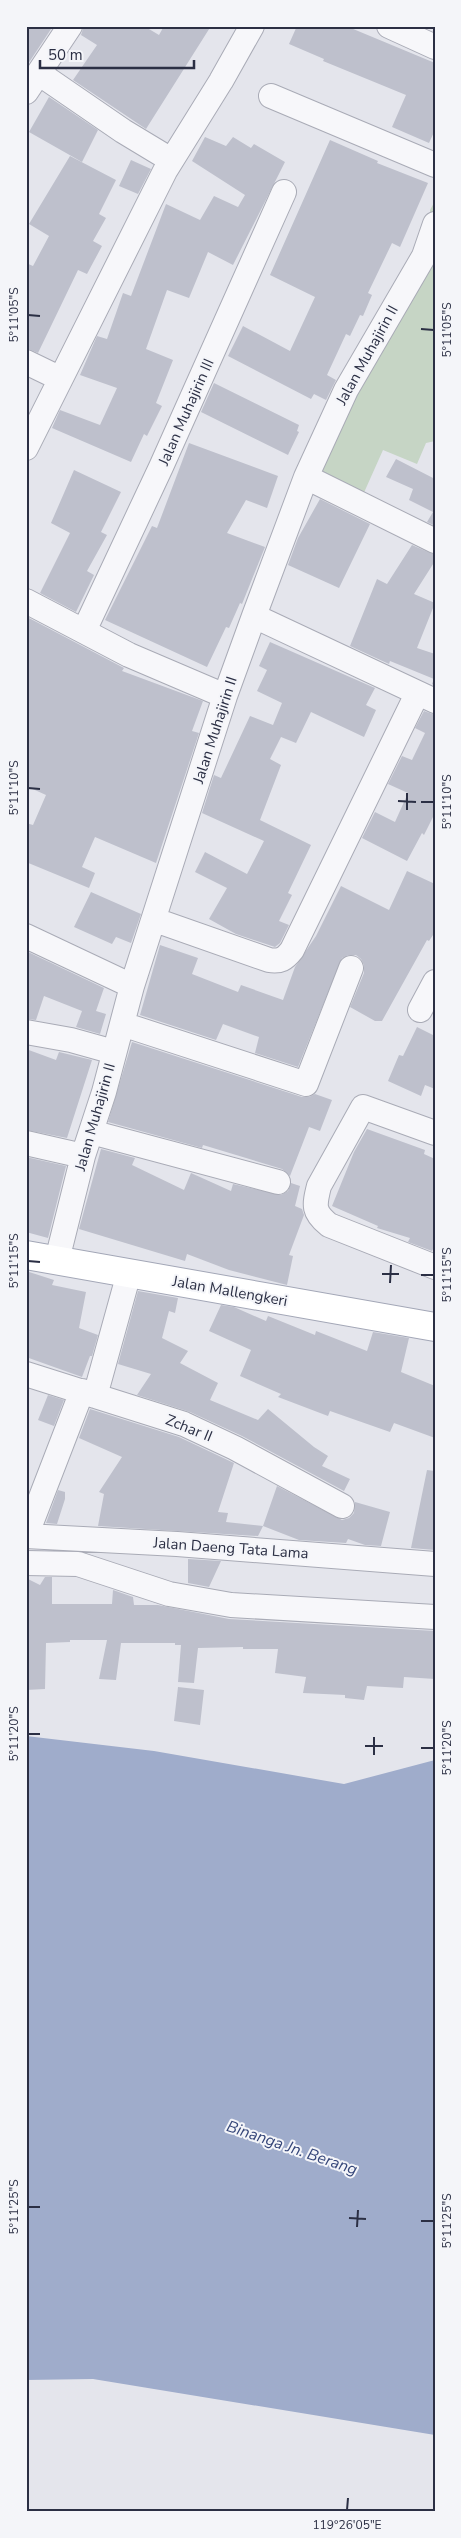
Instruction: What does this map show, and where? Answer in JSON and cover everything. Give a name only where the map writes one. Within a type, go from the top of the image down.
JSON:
[{"type":"main road","name":"Jalan Mallengkeri","points":[[26,1255],[435,1327]]},
{"type":"street","points":[[70,26],[33,83],[123,131],[171,160]]},
{"type":"street","points":[[26,448],[59,378],[171,160],[221,81],[252,26]]},
{"type":"street","points":[[389,26],[435,47]]},
{"type":"street","points":[[271,96],[435,165]]},
{"type":"street","name":"Jalan Muhajirin III","points":[[84,631],[161,467],[284,192]]},
{"type":"street","name":"Jalan Muhajirin II","points":[[57,1260],[83,1156],[132,986],[155,920],[225,696],[254,616],[306,476],[346,390],[424,256],[435,224]]},
{"type":"street","points":[[26,362],[59,378]]},
{"type":"street","points":[[306,476],[435,541]]},
{"type":"street","points":[[26,601],[128,655],[225,696]]},
{"type":"street","points":[[155,920],[269,960],[276,961],[286,957],[292,950],[426,697],[254,616]]},
{"type":"street","points":[[26,936],[132,986]]},
{"type":"street","points":[[122,1024],[306,1084],[351,968]]},
{"type":"street","points":[[420,1010],[435,982]]},
{"type":"street","points":[[26,1032],[71,1040],[114,1052]]},
{"type":"street","points":[[435,1133],[363,1107],[318,1186],[315,1200],[319,1217],[329,1225],[435,1267]]},
{"type":"street","points":[[91,1132],[278,1182]]},
{"type":"street","points":[[26,1143],[83,1156]]},
{"type":"street","points":[[26,1536],[88,1394],[129,1273]]},
{"type":"street","name":"Zchar II","points":[[26,1374],[184,1424],[235,1448],[342,1506]]},
{"type":"street","name":"Jalan Daeng Tata Lama","points":[[26,1536],[177,1544],[435,1564]]},
{"type":"street","points":[[26,1563],[78,1564],[170,1594],[230,1605],[435,1617]]},
{"type":"green space","points":[[435,201],[435,441],[426,443],[417,464],[383,450],[358,506],[309,482],[430,257],[430,210]]},
{"type":"water","name":"Binanga Jn. Berang","points":[[26,1736],[154,1751],[344,1784],[435,1760],[435,2435],[93,2379],[26,2380]]},
{"type":"building","points":[[26,26],[53,26],[26,67]]},
{"type":"building","points":[[84,26],[144,26],[159,35],[164,26],[211,26],[146,129],[73,80],[97,45],[81,35]]},
{"type":"building","points":[[297,26],[346,26],[435,63],[435,130],[429,143],[392,127],[406,95],[323,61],[324,59],[289,44]]},
{"type":"building","points":[[49,97],[98,130],[82,162],[29,132]]},
{"type":"building","points":[[205,137],[226,146],[233,137],[251,148],[254,144],[285,162],[233,265],[208,252],[189,298],[167,290],[146,349],[173,360],[156,403],[162,406],[147,436],[144,434],[131,462],[52,428],[60,410],[100,425],[117,388],[80,375],[97,336],[107,339],[123,293],[131,296],[166,204],[200,220],[214,196],[238,207],[245,195],[192,161]]},
{"type":"building","points":[[330,140],[378,161],[377,163],[428,183],[400,247],[392,243],[368,293],[372,295],[363,316],[360,315],[350,336],[346,334],[327,375],[336,380],[326,400],[314,394],[311,399],[228,356],[243,326],[290,351],[315,297],[270,275]]},
{"type":"building","points":[[70,156],[116,180],[99,214],[106,218],[93,241],[102,246],[87,274],[78,270],[38,353],[26,348],[26,263],[33,266],[49,236],[29,224]]},
{"type":"building","points":[[131,160],[151,169],[138,194],[119,186]]},
{"type":"building","points":[[214,383],[299,425],[297,431],[299,432],[288,455],[201,412]]},
{"type":"building","points":[[189,443],[278,476],[267,508],[246,500],[227,533],[265,547],[242,604],[240,603],[229,628],[226,627],[207,667],[105,620],[152,526],[157,528]]},
{"type":"building","points":[[396,459],[435,479],[435,526],[427,522],[433,512],[409,500],[413,489],[386,477]]},
{"type":"building","points":[[74,470],[121,492],[101,532],[107,535],[87,571],[94,575],[76,612],[40,593],[70,533],[51,523]]},
{"type":"building","points":[[320,499],[370,524],[339,588],[288,565],[298,538]]},
{"type":"building","points":[[412,545],[435,555],[435,561],[414,594],[435,603],[417,648],[435,654],[435,686],[432,684],[434,679],[390,661],[389,664],[350,646],[377,579],[387,584]]},
{"type":"building","points":[[27,617],[124,668],[122,671],[203,701],[192,731],[199,733],[156,863],[95,837],[82,867],[95,873],[89,888],[26,862],[26,823],[33,825],[46,795],[26,786]]},
{"type":"building","points":[[270,642],[375,688],[366,705],[376,710],[364,737],[311,712],[296,743],[281,737],[270,759],[281,765],[260,820],[311,845],[288,893],[292,895],[279,921],[289,925],[280,943],[275,947],[236,934],[209,919],[227,888],[195,872],[205,852],[247,874],[264,841],[202,813],[214,775],[221,778],[250,716],[273,725],[282,703],[257,691],[267,670],[259,666]]},
{"type":"building","points":[[424,711],[435,715],[435,813],[424,835],[422,833],[407,861],[362,838],[375,812],[395,822],[408,793],[388,784],[402,756],[412,760],[425,733],[415,728]]},
{"type":"building","points":[[407,871],[435,884],[435,932],[429,941],[427,940],[382,1021],[375,1021],[350,1007],[364,973],[364,965],[356,955],[348,955],[342,958],[298,1067],[255,1053],[259,1037],[223,1024],[216,1040],[140,1015],[160,945],[198,958],[192,974],[238,992],[241,985],[283,1000],[295,967],[316,936],[341,886],[389,910]]},
{"type":"building","points":[[91,892],[141,914],[131,943],[116,937],[112,944],[74,927]]},
{"type":"building","points":[[26,951],[104,988],[96,1011],[106,1014],[100,1034],[76,1027],[82,1011],[44,996],[36,1020],[26,1019]]},
{"type":"building","points":[[417,1027],[435,1036],[435,1089],[425,1085],[421,1096],[388,1081],[399,1055],[403,1056]]},
{"type":"building","points":[[132,1042],[302,1097],[309,1097],[315,1094],[332,1100],[320,1131],[309,1127],[290,1176],[282,1169],[203,1145],[202,1148],[108,1122]]},
{"type":"building","points":[[26,1049],[56,1060],[59,1052],[92,1060],[67,1138],[26,1130]]},
{"type":"building","points":[[367,1129],[425,1150],[424,1154],[435,1159],[435,1245],[432,1251],[408,1242],[410,1238],[377,1228],[378,1226],[332,1206],[354,1152]]},
{"type":"building","points":[[101,1149],[135,1158],[132,1165],[184,1190],[191,1173],[231,1191],[233,1184],[281,1195],[288,1191],[291,1183],[300,1186],[295,1206],[302,1209],[304,1215],[289,1255],[293,1256],[287,1285],[229,1270],[187,1254],[185,1261],[79,1229]]},
{"type":"building","points":[[26,1157],[66,1166],[48,1238],[26,1232]]},
{"type":"building","points":[[26,1271],[54,1280],[52,1285],[86,1292],[79,1328],[98,1335],[92,1356],[90,1356],[82,1377],[26,1357]]},
{"type":"building","points":[[138,1291],[178,1298],[175,1313],[169,1311],[162,1338],[188,1351],[180,1363],[218,1383],[210,1400],[258,1420],[268,1409],[314,1447],[328,1456],[322,1466],[350,1479],[344,1491],[242,1436],[190,1412],[137,1395],[151,1374],[118,1364]]},
{"type":"building","points":[[221,1305],[234,1307],[266,1321],[268,1316],[315,1335],[316,1331],[367,1351],[373,1332],[409,1338],[401,1372],[435,1386],[435,1438],[394,1423],[390,1432],[330,1411],[328,1416],[278,1397],[281,1394],[240,1376],[251,1350],[209,1331]]},
{"type":"building","points":[[48,1395],[64,1400],[54,1426],[38,1420]]},
{"type":"building","points":[[90,1409],[179,1437],[234,1463],[218,1512],[228,1513],[226,1522],[263,1526],[258,1536],[98,1526],[104,1494],[99,1492],[122,1457],[79,1438]]},
{"type":"building","points":[[427,1470],[435,1471],[435,1550],[411,1548]]},
{"type":"building","points":[[277,1486],[342,1520],[349,1518],[354,1513],[355,1502],[390,1512],[381,1546],[365,1545],[348,1539],[346,1543],[299,1540],[263,1526]]},
{"type":"building","points":[[58,1490],[65,1492],[65,1499],[57,1524],[46,1523]]},
{"type":"building","points":[[188,1559],[221,1561],[209,1587],[188,1583]]},
{"type":"building","points":[[45,1577],[52,1577],[52,1604],[112,1604],[113,1590],[133,1597],[134,1605],[158,1605],[229,1619],[435,1631],[435,1679],[404,1677],[403,1688],[367,1686],[364,1700],[345,1698],[345,1695],[303,1693],[306,1677],[275,1673],[278,1649],[243,1649],[243,1647],[198,1648],[194,1683],[178,1682],[181,1645],[175,1645],[175,1643],[121,1643],[116,1680],[99,1679],[107,1640],[70,1640],[70,1642],[46,1643],[45,1689],[26,1690],[26,1578],[40,1585]]},
{"type":"building","points":[[178,1687],[204,1690],[200,1725],[174,1721]]}]
